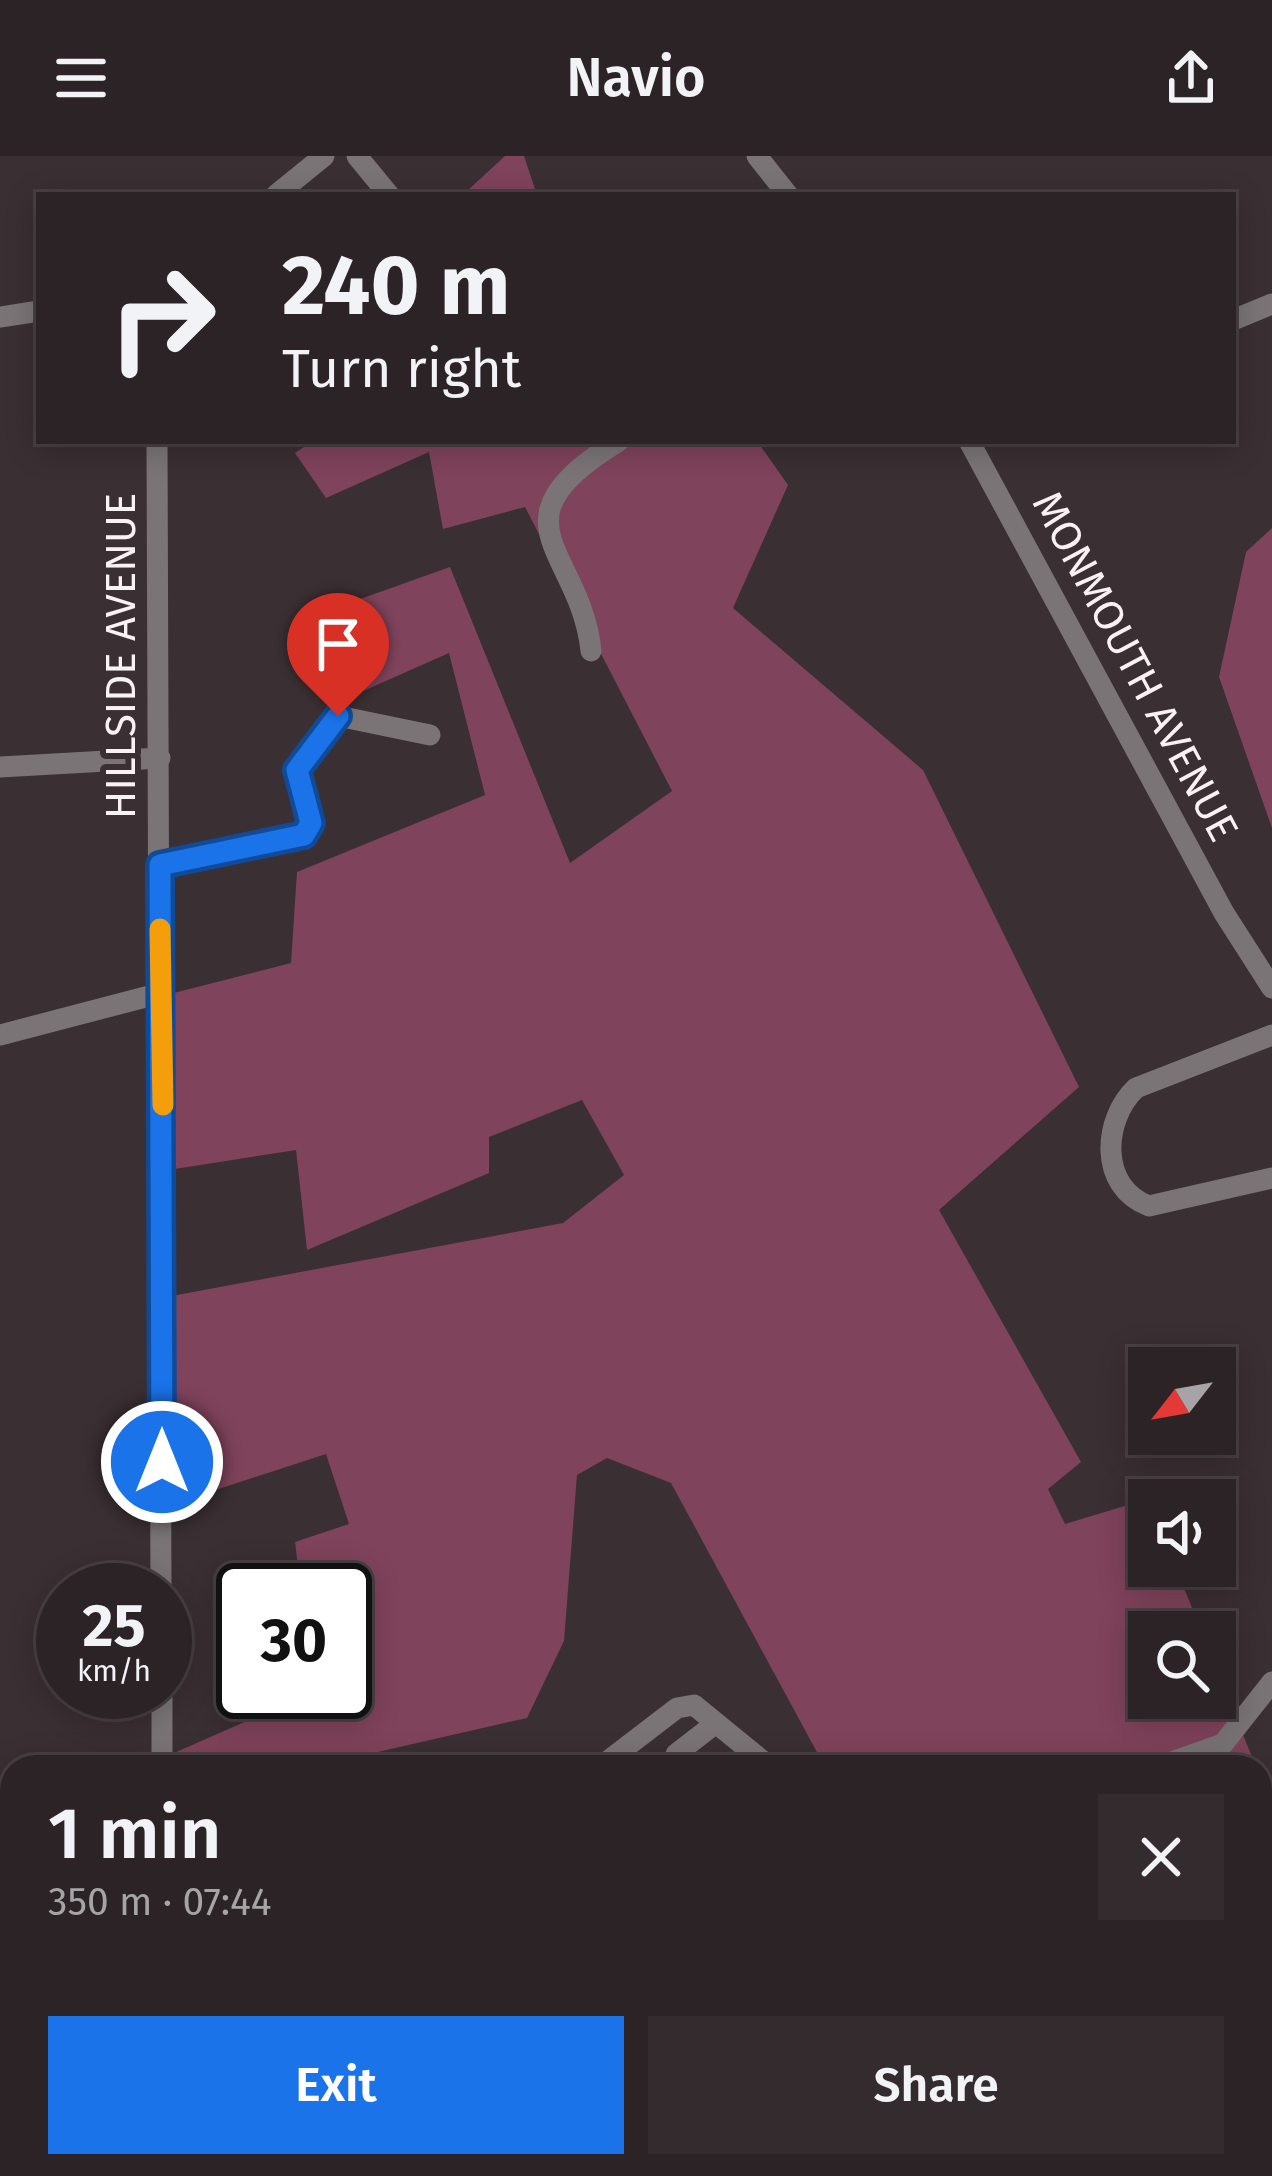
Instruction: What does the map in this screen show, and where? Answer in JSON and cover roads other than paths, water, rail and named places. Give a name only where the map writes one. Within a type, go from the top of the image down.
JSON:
[{"type":"street","points":[[281,192],[324,156]]},
{"type":"street","points":[[357,156],[387,192]]},
{"type":"street","points":[[757,156],[786,192]]},
{"type":"street","points":[[1236,319],[1272,304]]},
{"type":"street","points":[[0,317],[36,311]]},
{"type":"street","name":"HILLSIDE AVENUE","points":[[157,444],[161,1563]]},
{"type":"street","points":[[591,651],[581,611],[552,554],[549,523],[552,502],[578,466],[614,444]]},
{"type":"street","name":"MONMOUTH AVENUE","points":[[971,444],[1223,913],[1272,988]]},
{"type":"street","points":[[160,865],[304,835],[311,823],[297,770],[338,716],[430,735]]},
{"type":"street","points":[[0,767],[160,758]]},
{"type":"street","points":[[0,1035],[161,993]]},
{"type":"street","points":[[1272,1035],[1136,1088],[1122,1101],[1108,1138],[1119,1177],[1149,1206],[1272,1178]]},
{"type":"street","points":[[1192,1755],[1223,1744],[1272,1682]]},
{"type":"street","points":[[616,1755],[677,1708],[694,1705],[755,1755]]},
{"type":"street","points":[[162,1719],[162,1755]]},
{"type":"street","points":[[676,1755],[716,1723]]}]
